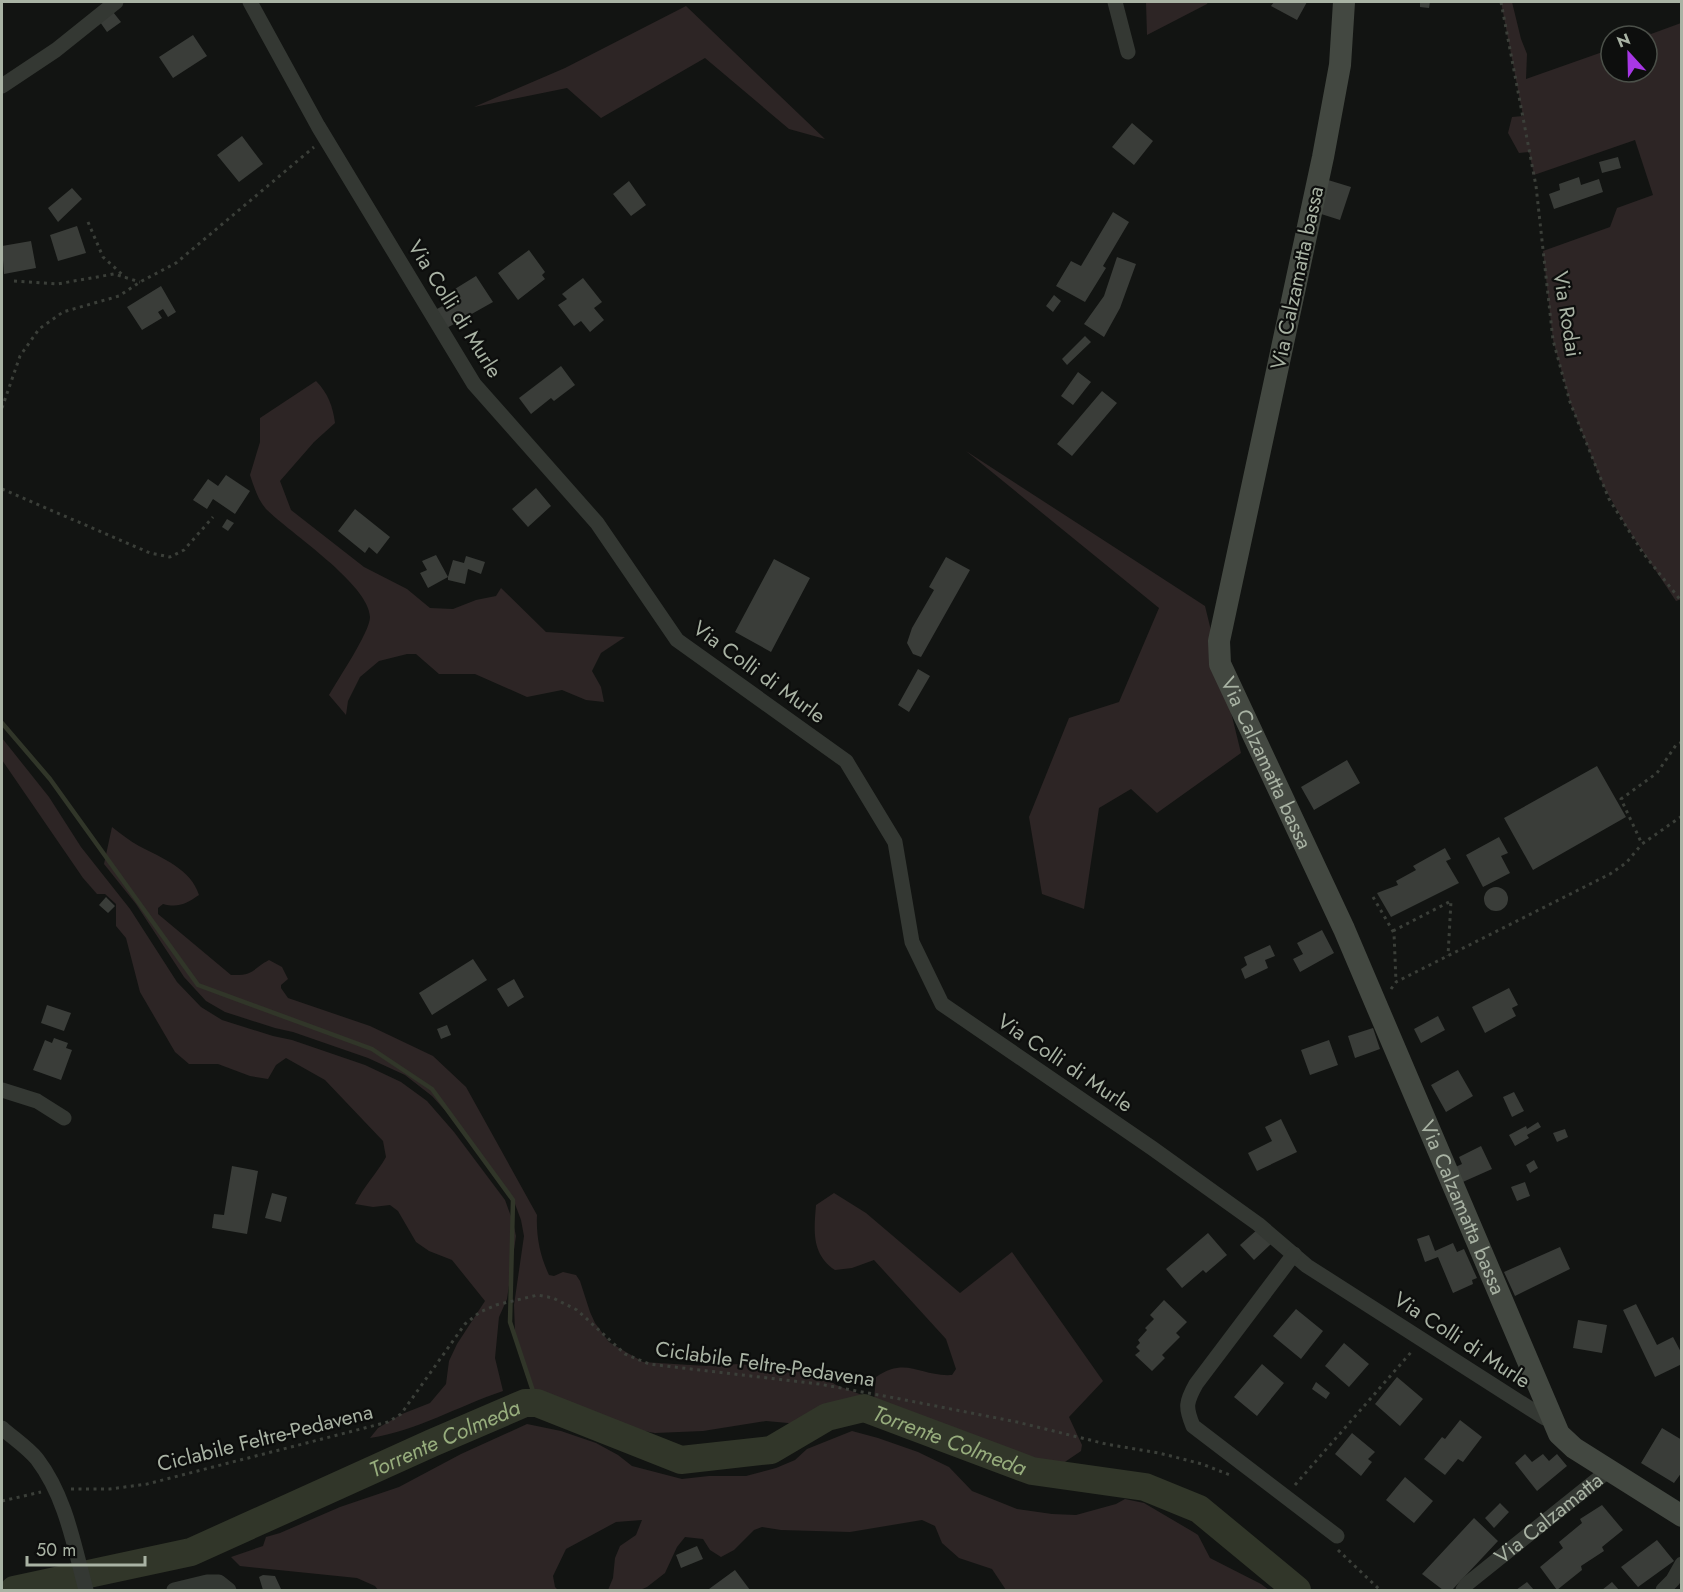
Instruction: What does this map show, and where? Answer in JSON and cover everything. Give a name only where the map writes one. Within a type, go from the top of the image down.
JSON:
[{"type":"street","points":[[2,86],[56,50],[116,2]]},
{"type":"street","name":"Via Colli di Murle","points":[[250,2],[325,137],[474,384],[597,523],[678,640],[846,761],[895,842],[912,942],[942,1004],[1258,1224],[1307,1266],[1540,1415],[1550,1418]]},
{"type":"street","points":[[1115,2],[1128,52]]},
{"type":"street","name":"Via Calzamatta bassa","points":[[1344,2],[1340,65],[1323,157],[1219,641],[1220,664],[1344,929],[1550,1418]]},
{"type":"street","points":[[2,1090],[37,1101],[64,1118]]},
{"type":"street","points":[[1294,1254],[1196,1384],[1189,1397],[1186,1410],[1193,1426],[1286,1496],[1336,1542]]},
{"type":"street","name":"Via Calzamatta","points":[[1550,1418],[1559,1434],[1574,1448],[1682,1516]]},
{"type":"street","points":[[2,1428],[36,1459],[55,1489],[68,1521],[86,1590]]},
{"type":"street","name":"Via Calzamatta","points":[[1463,1590],[1467,1584],[1609,1470]]},
{"type":"street","points":[[1668,1585],[1682,1564]]},
{"type":"street","points":[[174,1590],[196,1584],[219,1582],[229,1590]]},
{"type":"path","name":"Via Rodai","points":[[1501,2],[1536,186],[1553,340],[1570,402],[1609,499],[1643,553],[1682,602]]},
{"type":"path","points":[[2,408],[20,356],[39,329],[63,312],[119,296],[177,263],[325,137]]},
{"type":"path","points":[[88,222],[102,258],[126,278]]},
{"type":"path","points":[[14,281],[57,285],[114,274],[140,282]]},
{"type":"path","points":[[2,489],[150,553],[170,556],[184,550],[213,517]]},
{"type":"path","points":[[1642,844],[1621,799],[1657,772],[1676,745],[1682,742]]},
{"type":"path","points":[[1377,1007],[1396,982],[1610,874],[1626,863],[1642,844],[1682,816]]},
{"type":"path","points":[[1372,897],[1393,931],[1396,982]]},
{"type":"path","points":[[1393,931],[1451,901],[1448,956]]},
{"type":"path","name":"Ciclabile Feltre-Pedavena","points":[[2,1502],[55,1489],[110,1489],[147,1484],[388,1422],[401,1414],[465,1324],[480,1312],[496,1305],[538,1295],[554,1298],[577,1310],[625,1354],[649,1364],[819,1384],[906,1400],[1017,1422],[1106,1444],[1159,1453],[1202,1464],[1238,1479]]},
{"type":"path","points":[[1286,1496],[1423,1339]]},
{"type":"path","points":[[1336,1542],[1380,1590]]},
{"type":"shaded area","points":[[1146,2],[1208,2],[1147,35]]},
{"type":"shaded area","points":[[1501,2],[1512,2],[1527,54],[1526,79],[1599,53],[1599,84],[1659,84],[1659,31],[1681,23],[1682,599],[1676,601],[1626,526],[1603,485],[1570,402],[1553,340],[1543,251],[1610,227],[1617,208],[1653,195],[1635,140],[1534,175],[1529,152],[1519,153],[1508,133],[1512,117],[1523,116]]},
{"type":"shaded area","points":[[686,6],[825,139],[789,129],[705,58],[601,118],[567,88],[474,107],[565,68]]},
{"type":"shaded area","points":[[316,381],[329,400],[335,423],[314,442],[280,481],[291,510],[364,567],[407,589],[430,608],[453,609],[476,600],[496,596],[501,588],[546,632],[625,637],[601,653],[592,671],[601,687],[604,702],[586,700],[562,690],[527,697],[475,674],[439,674],[416,654],[407,654],[379,661],[360,677],[348,701],[346,715],[329,695],[369,624],[370,617],[366,604],[343,575],[266,509],[258,497],[250,475],[260,442],[260,418]]},
{"type":"shaded area","points":[[966,451],[1205,606],[1241,753],[1157,813],[1131,789],[1099,808],[1084,909],[1042,894],[1029,817],[1069,718],[1119,702],[1159,608]]},
{"type":"shaded area","points":[[2,738],[49,797],[81,847],[130,909],[177,982],[201,1007],[222,1020],[292,1040],[365,1065],[401,1082],[427,1101],[454,1132],[505,1200],[516,1236],[507,1299],[499,1317],[495,1358],[503,1391],[421,1424],[370,1438],[378,1428],[402,1414],[430,1403],[446,1384],[449,1361],[457,1344],[485,1301],[452,1260],[429,1251],[416,1242],[398,1211],[390,1205],[373,1207],[355,1204],[386,1157],[383,1141],[325,1080],[286,1058],[276,1065],[268,1079],[250,1076],[218,1064],[189,1064],[175,1052],[140,992],[126,938],[116,926],[116,904],[105,894],[97,894],[83,878],[2,760]]},
{"type":"shaded area","points":[[112,827],[136,844],[175,865],[189,878],[199,895],[182,904],[173,906],[163,904],[158,908],[158,914],[231,975],[249,973],[269,960],[282,967],[288,979],[281,985],[281,988],[288,998],[370,1026],[433,1056],[466,1087],[537,1215],[539,1246],[549,1275],[554,1276],[563,1272],[576,1275],[595,1323],[609,1342],[643,1362],[706,1366],[739,1364],[821,1375],[836,1385],[862,1395],[863,1413],[848,1415],[812,1432],[788,1423],[766,1421],[703,1431],[655,1433],[604,1424],[593,1431],[569,1423],[540,1409],[526,1376],[515,1333],[514,1305],[524,1236],[512,1196],[461,1128],[432,1096],[405,1075],[368,1058],[225,1012],[206,1001],[184,977],[136,904],[104,864]]},
{"type":"shaded area","points":[[834,1193],[866,1213],[960,1293],[1012,1252],[1103,1381],[1069,1417],[1082,1445],[1081,1451],[1059,1466],[1049,1469],[1053,1480],[1003,1464],[959,1444],[908,1438],[881,1427],[873,1412],[876,1377],[896,1368],[941,1375],[952,1375],[956,1369],[946,1339],[874,1260],[852,1268],[835,1270],[822,1257],[816,1241],[816,1205]]},
{"type":"shaded area","points":[[527,1424],[561,1431],[596,1443],[632,1466],[682,1479],[746,1476],[776,1468],[795,1460],[807,1449],[852,1431],[918,1452],[949,1467],[972,1491],[1017,1509],[1076,1515],[1116,1504],[1125,1499],[1144,1503],[1198,1535],[1210,1558],[1269,1590],[1006,1590],[992,1569],[959,1558],[942,1543],[935,1526],[922,1520],[850,1532],[781,1530],[762,1527],[754,1530],[734,1550],[721,1557],[710,1550],[703,1539],[685,1537],[677,1547],[665,1573],[640,1590],[608,1590],[620,1546],[636,1535],[642,1520],[616,1522],[566,1549],[553,1576],[555,1587],[558,1590],[378,1590],[375,1586],[357,1578],[240,1566],[231,1557],[263,1546],[266,1537],[340,1507],[399,1487],[461,1454]]},
{"type":"building","points":[[1274,2],[1307,2],[1297,20],[1271,6]]},
{"type":"building","points":[[1420,2],[1430,2],[1429,8],[1420,7]]},
{"type":"building","points":[[113,12],[121,22],[107,32],[100,22]]},
{"type":"building","points":[[193,35],[207,56],[173,78],[159,57]]},
{"type":"building","points":[[1132,123],[1153,141],[1134,165],[1112,147]]},
{"type":"building","points":[[242,136],[263,164],[239,182],[217,155]]},
{"type":"building","points":[[1618,157],[1621,168],[1602,173],[1599,162]]},
{"type":"building","points":[[1579,177],[1581,185],[1599,179],[1603,192],[1554,209],[1549,194],[1560,190],[1559,184]]},
{"type":"building","points":[[1328,180],[1351,187],[1340,220],[1318,213]]},
{"type":"building","points":[[629,181],[646,205],[631,216],[613,194]]},
{"type":"building","points":[[72,188],[82,199],[58,222],[48,208]]},
{"type":"building","points":[[1113,212],[1129,222],[1103,266],[1106,268],[1085,302],[1056,286],[1071,261],[1081,266]]},
{"type":"building","points":[[77,226],[86,253],[58,261],[50,235]]},
{"type":"building","points":[[31,241],[36,268],[4,274],[2,246]]},
{"type":"building","points":[[529,250],[545,272],[542,275],[545,279],[518,300],[498,273]]},
{"type":"building","points":[[1117,257],[1136,264],[1120,308],[1104,337],[1084,324],[1104,296]]},
{"type":"building","points":[[476,276],[493,302],[445,329],[435,310],[460,297],[450,292]]},
{"type":"building","points":[[583,278],[602,302],[594,308],[604,320],[590,332],[581,321],[574,326],[558,305],[567,299],[562,294]]},
{"type":"building","points":[[161,286],[176,312],[168,317],[163,309],[158,312],[162,318],[142,330],[127,307]]},
{"type":"building","points":[[1054,295],[1061,301],[1053,312],[1046,306]]},
{"type":"building","points":[[1085,336],[1091,342],[1067,365],[1062,359]]},
{"type":"building","points":[[561,366],[575,385],[554,401],[551,398],[531,414],[519,398]]},
{"type":"building","points":[[1078,372],[1091,382],[1073,405],[1061,396]]},
{"type":"building","points":[[1102,391],[1117,403],[1072,456],[1057,444]]},
{"type":"building","points":[[226,475],[250,491],[235,514],[213,499],[207,509],[193,500],[208,479],[218,486]]},
{"type":"building","points":[[536,488],[551,506],[528,527],[512,509]]},
{"type":"building","points":[[355,509],[390,537],[377,554],[369,547],[365,553],[338,531]]},
{"type":"building","points":[[227,519],[234,523],[228,531],[222,527]]},
{"type":"building","points":[[436,555],[448,577],[428,588],[420,573],[427,570],[422,561]]},
{"type":"building","points":[[466,556],[485,562],[481,574],[468,569],[465,584],[448,580],[453,560],[464,563]]},
{"type":"building","points":[[946,557],[970,570],[921,657],[913,654],[907,643],[912,628],[934,590],[929,587]]},
{"type":"building","points":[[774,559],[810,578],[771,652],[735,632]]},
{"type":"building","points":[[918,669],[930,676],[909,712],[898,705]]},
{"type":"building","points":[[1347,760],[1360,783],[1314,810],[1301,787]]},
{"type":"building","points":[[1597,766],[1626,817],[1533,870],[1504,818]]},
{"type":"building","points":[[1499,837],[1508,853],[1501,856],[1510,873],[1483,887],[1466,855]]},
{"type":"building","points":[[1445,848],[1451,859],[1446,861],[1459,883],[1391,917],[1377,893],[1398,885],[1396,881],[1416,870],[1413,866]]},
{"type":"building","points":[[1496,887],[1505,890],[1508,899],[1505,908],[1496,911],[1487,908],[1484,899],[1487,890]]},
{"type":"building","points":[[106,897],[115,906],[108,913],[99,905]]},
{"type":"building","points":[[1322,930],[1334,953],[1300,972],[1293,959],[1303,954],[1297,943]]},
{"type":"building","points":[[1270,945],[1275,956],[1265,960],[1268,968],[1245,979],[1241,969],[1247,965],[1244,957]]},
{"type":"building","points":[[473,959],[487,980],[432,1015],[419,993]]},
{"type":"building","points":[[514,979],[524,997],[508,1007],[497,989]]},
{"type":"building","points":[[1509,988],[1518,1005],[1512,1008],[1516,1016],[1485,1033],[1472,1007]]},
{"type":"building","points":[[47,1005],[71,1013],[64,1031],[41,1023]]},
{"type":"building","points":[[1438,1016],[1445,1030],[1421,1043],[1414,1029]]},
{"type":"building","points":[[447,1025],[451,1035],[441,1039],[437,1029]]},
{"type":"building","points":[[1373,1028],[1380,1049],[1355,1058],[1348,1036]]},
{"type":"building","points":[[54,1038],[68,1043],[66,1048],[72,1050],[61,1080],[33,1070],[45,1040],[52,1043]]},
{"type":"building","points":[[1329,1040],[1338,1065],[1310,1075],[1301,1050]]},
{"type":"building","points":[[1458,1070],[1473,1096],[1446,1112],[1431,1085]]},
{"type":"building","points":[[1514,1092],[1524,1111],[1512,1117],[1503,1097]]},
{"type":"building","points":[[1281,1119],[1297,1152],[1257,1171],[1248,1153],[1272,1141],[1265,1127]]},
{"type":"building","points":[[1538,1122],[1541,1127],[1527,1135],[1529,1138],[1515,1146],[1509,1135],[1526,1126],[1527,1129]]},
{"type":"building","points":[[1565,1129],[1568,1137],[1557,1142],[1553,1133]]},
{"type":"building","points":[[1481,1146],[1492,1169],[1456,1185],[1449,1170],[1462,1164],[1459,1157]]},
{"type":"building","points":[[1534,1160],[1538,1168],[1530,1173],[1526,1165]]},
{"type":"building","points":[[232,1166],[258,1171],[247,1234],[212,1228],[214,1214],[224,1215]]},
{"type":"building","points":[[1525,1182],[1530,1196],[1517,1201],[1511,1187]]},
{"type":"building","points":[[272,1193],[287,1197],[281,1222],[265,1218]]},
{"type":"building","points":[[1258,1229],[1271,1244],[1254,1260],[1240,1245]]},
{"type":"building","points":[[1208,1233],[1227,1255],[1206,1273],[1203,1270],[1182,1288],[1166,1269]]},
{"type":"building","points":[[1429,1235],[1435,1251],[1453,1243],[1457,1252],[1464,1249],[1477,1278],[1472,1280],[1473,1284],[1453,1293],[1438,1257],[1425,1262],[1417,1239]]},
{"type":"building","points":[[1560,1247],[1570,1269],[1515,1296],[1504,1272]]},
{"type":"building","points":[[1164,1300],[1187,1322],[1176,1333],[1180,1337],[1162,1355],[1165,1358],[1152,1371],[1135,1355],[1140,1351],[1136,1347],[1140,1343],[1138,1340],[1147,1330],[1145,1328],[1154,1319],[1150,1315]]},
{"type":"building","points":[[1636,1304],[1657,1345],[1673,1337],[1682,1354],[1682,1364],[1655,1377],[1623,1310]]},
{"type":"building","points":[[1296,1309],[1323,1331],[1301,1359],[1273,1336]]},
{"type":"building","points":[[1578,1320],[1607,1325],[1602,1353],[1573,1348]]},
{"type":"building","points":[[1344,1343],[1369,1364],[1349,1387],[1325,1366]]},
{"type":"building","points":[[1262,1364],[1284,1383],[1257,1416],[1234,1397]]},
{"type":"building","points":[[1397,1377],[1423,1399],[1400,1426],[1375,1404]]},
{"type":"building","points":[[1316,1382],[1330,1393],[1326,1399],[1312,1389]]},
{"type":"building","points":[[1460,1420],[1482,1437],[1463,1462],[1458,1459],[1445,1475],[1424,1459],[1442,1437],[1445,1439]]},
{"type":"building","points":[[1662,1428],[1682,1440],[1682,1472],[1674,1483],[1641,1463]]},
{"type":"building","points":[[1352,1433],[1375,1452],[1368,1459],[1372,1462],[1361,1476],[1335,1454]]},
{"type":"building","points":[[1525,1454],[1532,1462],[1543,1454],[1549,1461],[1557,1454],[1567,1466],[1537,1491],[1515,1463]]},
{"type":"building","points":[[1405,1477],[1433,1501],[1414,1523],[1386,1500]]},
{"type":"building","points":[[1500,1503],[1509,1512],[1494,1528],[1485,1518]]},
{"type":"building","points":[[1602,1505],[1623,1530],[1602,1547],[1604,1551],[1581,1566],[1582,1570],[1557,1590],[1540,1567],[1563,1548],[1559,1542],[1582,1523],[1580,1519]]},
{"type":"building","points":[[1474,1518],[1498,1541],[1452,1590],[1443,1590],[1422,1574]]},
{"type":"building","points":[[1657,1540],[1674,1561],[1638,1587],[1621,1567]]},
{"type":"building","points":[[697,1546],[703,1559],[681,1568],[676,1555]]},
{"type":"building","points":[[735,1570],[750,1590],[709,1589]]},
{"type":"building","points":[[275,1576],[281,1589],[263,1590],[259,1577]]},
{"type":"building","points":[[1527,1582],[1534,1590],[1516,1590]]},
{"type":"building","points":[[1612,1582],[1619,1590],[1602,1590]]},
{"type":"waterway","points":[[2,723],[50,779],[198,985],[372,1049],[432,1089],[513,1200],[510,1322],[537,1403]]},
{"type":"waterway","name":"Torrente Colmeda","points":[[14,1590],[191,1552],[525,1403],[537,1403],[681,1460],[771,1450],[827,1417],[864,1408],[1032,1471],[1145,1487],[1199,1509],[1297,1590]]}]
